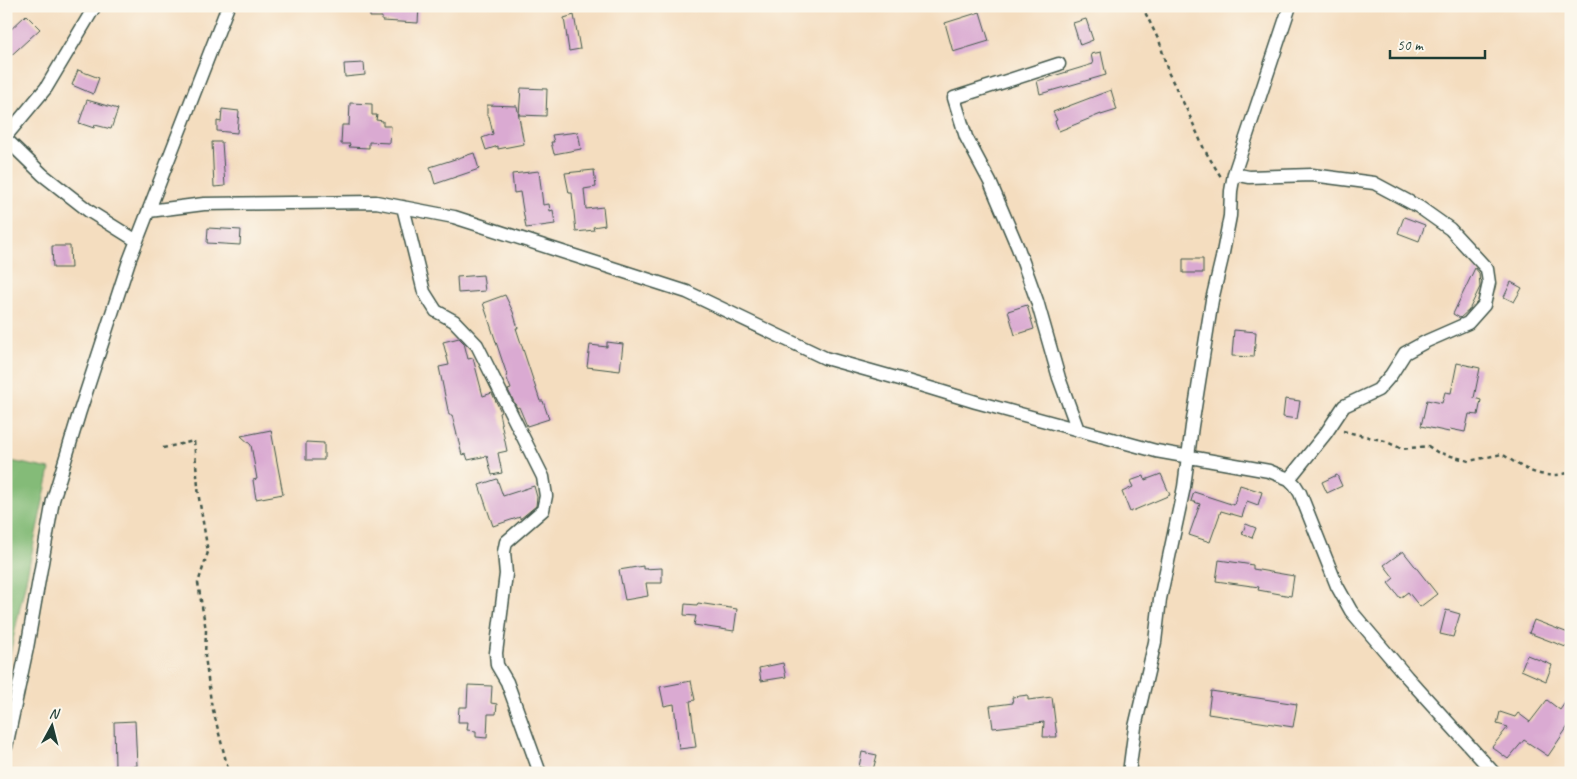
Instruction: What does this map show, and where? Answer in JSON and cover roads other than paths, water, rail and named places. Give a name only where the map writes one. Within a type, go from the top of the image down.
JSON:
[{"type":"street","points":[[95,6],[46,88],[6,138],[43,175],[88,211],[137,241]]},
{"type":"street","points":[[6,747],[27,648],[53,500],[85,396],[137,241],[228,6]]},
{"type":"street","points":[[1129,773],[1135,728],[1154,642],[1160,599],[1178,516],[1212,300],[1230,216],[1234,174],[1290,6]]},
{"type":"street","points":[[1059,64],[954,98],[966,137],[990,182],[1018,248],[1078,430]]},
{"type":"street","points":[[1234,174],[1249,177],[1312,175],[1374,182],[1419,207],[1450,229],[1487,269],[1489,283],[1484,304],[1468,323],[1405,353],[1391,376],[1378,390],[1344,406],[1289,479]]},
{"type":"street","points":[[149,211],[204,204],[376,202],[454,217],[687,292],[825,358],[976,402],[1156,451],[1279,474],[1289,479],[1300,493],[1337,586],[1350,611],[1407,678],[1494,773]]},
{"type":"street","points":[[403,207],[424,292],[436,311],[454,321],[477,345],[543,477],[546,496],[543,510],[506,542],[504,552],[506,574],[496,654],[497,665],[507,682],[540,773]]}]
